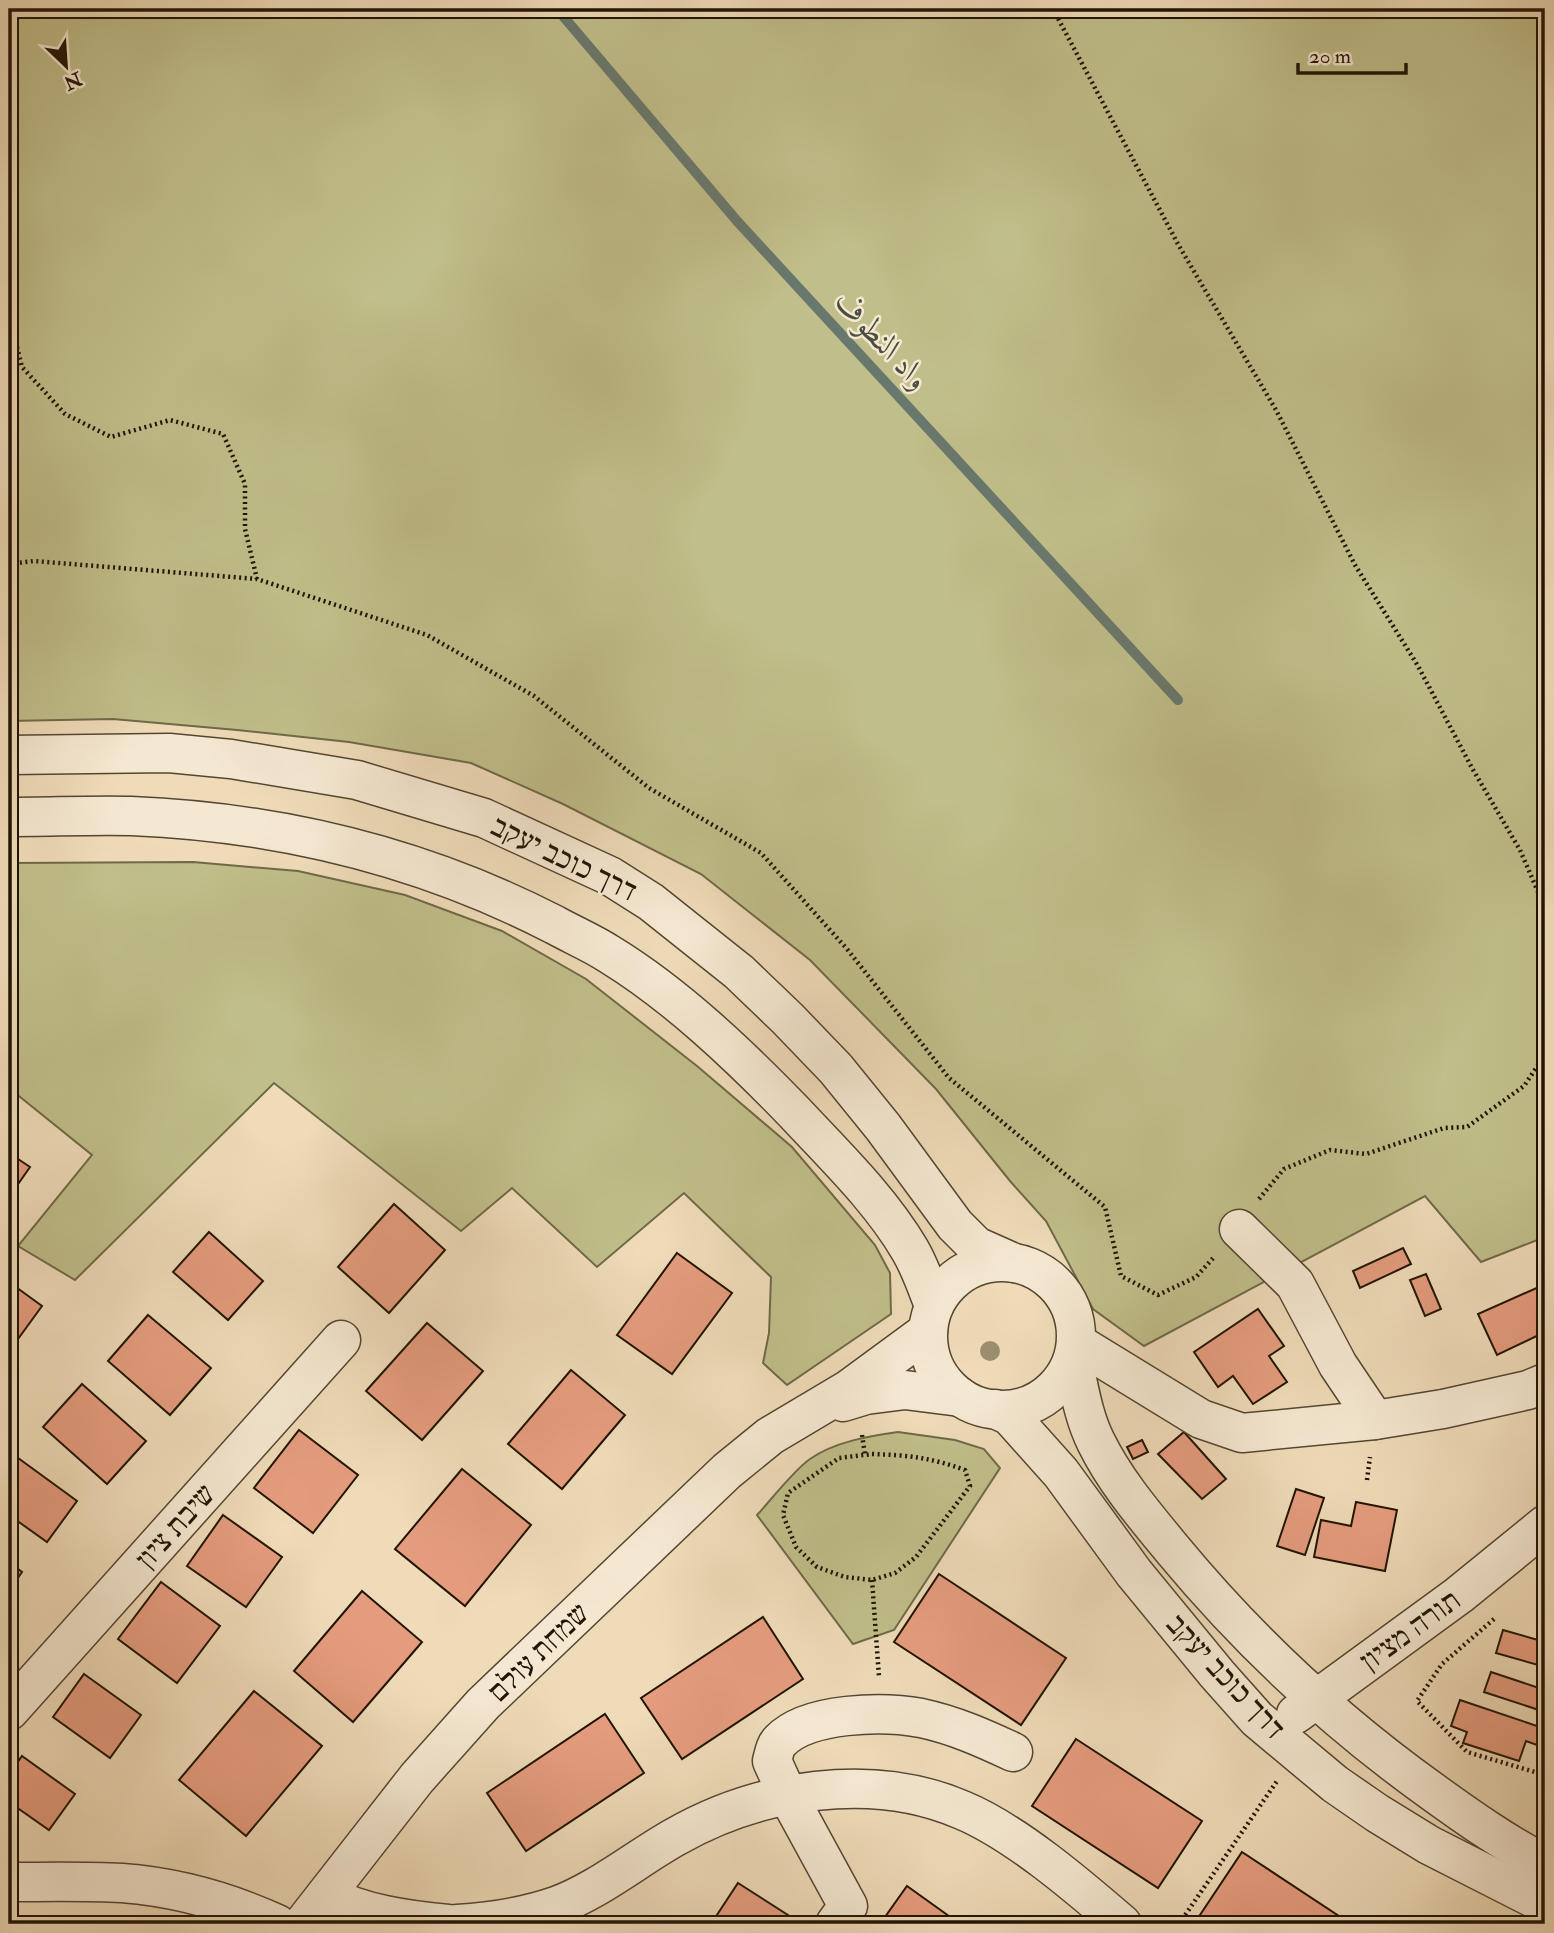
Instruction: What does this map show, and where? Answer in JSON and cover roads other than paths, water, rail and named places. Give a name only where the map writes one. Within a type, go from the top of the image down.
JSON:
[{"type":"street","name":"דרך כוכב יעקב","points":[[9,755],[169,752],[244,761],[357,780],[484,818],[610,876],[651,902],[739,972],[788,1018],[844,1079],[955,1225],[976,1246],[1014,1263]]},
{"type":"street","points":[[9,817],[131,816],[222,824],[299,835],[377,854],[458,881],[530,913],[609,953],[663,992],[726,1046],[845,1166],[892,1224],[911,1251],[931,1318],[931,1357],[941,1380],[977,1403],[1009,1410],[1034,1404],[1055,1389],[1066,1376],[1075,1351],[1075,1320],[1067,1300],[1054,1282],[1035,1269],[1014,1263],[991,1263],[970,1269],[949,1284],[931,1318]]},
{"type":"street","points":[[1239,1229],[1295,1284],[1338,1365],[1375,1420]]},
{"type":"street","name":"שמחת עולם","points":[[303,1924],[432,1760],[483,1704],[727,1471],[770,1436],[876,1370],[931,1318]]},
{"type":"street","name":"שיבת ציון","points":[[9,1712],[341,1340]]},
{"type":"street","name":"דרך כוכב יעקב","points":[[1075,1351],[1083,1408],[1095,1440],[1109,1466],[1137,1506],[1195,1577],[1269,1656],[1316,1700],[1398,1767],[1471,1819],[1545,1864]]},
{"type":"street","points":[[1075,1351],[1201,1419],[1242,1433],[1375,1420],[1455,1406],[1528,1390],[1545,1383]]},
{"type":"street","name":"שמחת עולם","points":[[809,1414],[866,1395],[905,1390],[977,1403]]},
{"type":"street","name":"דרך כוכב יעקב","points":[[977,1403],[1010,1416],[1061,1473],[1134,1573],[1257,1719],[1335,1784],[1429,1845],[1545,1905]]},
{"type":"street","name":"תורה מציון","points":[[1284,1741],[1316,1700],[1460,1595],[1545,1525]]},
{"type":"street","points":[[835,1924],[848,1906],[772,1761],[778,1742],[808,1724],[828,1719],[882,1715],[920,1718],[968,1731],[1013,1752]]},
{"type":"street","points":[[457,1924],[521,1916],[557,1905],[585,1892],[677,1836],[717,1816],[764,1800],[821,1791],[874,1789],[921,1796],[963,1810],[1054,1868],[1122,1924]]},
{"type":"street","points":[[9,1882],[124,1883],[242,1908],[277,1924]]},
{"type":"street","points":[[326,1895],[353,1908],[413,1921],[448,1924]]},
{"type":"waterway","name":"واد النطوف","points":[[557,9],[737,221],[1178,700]]}]
